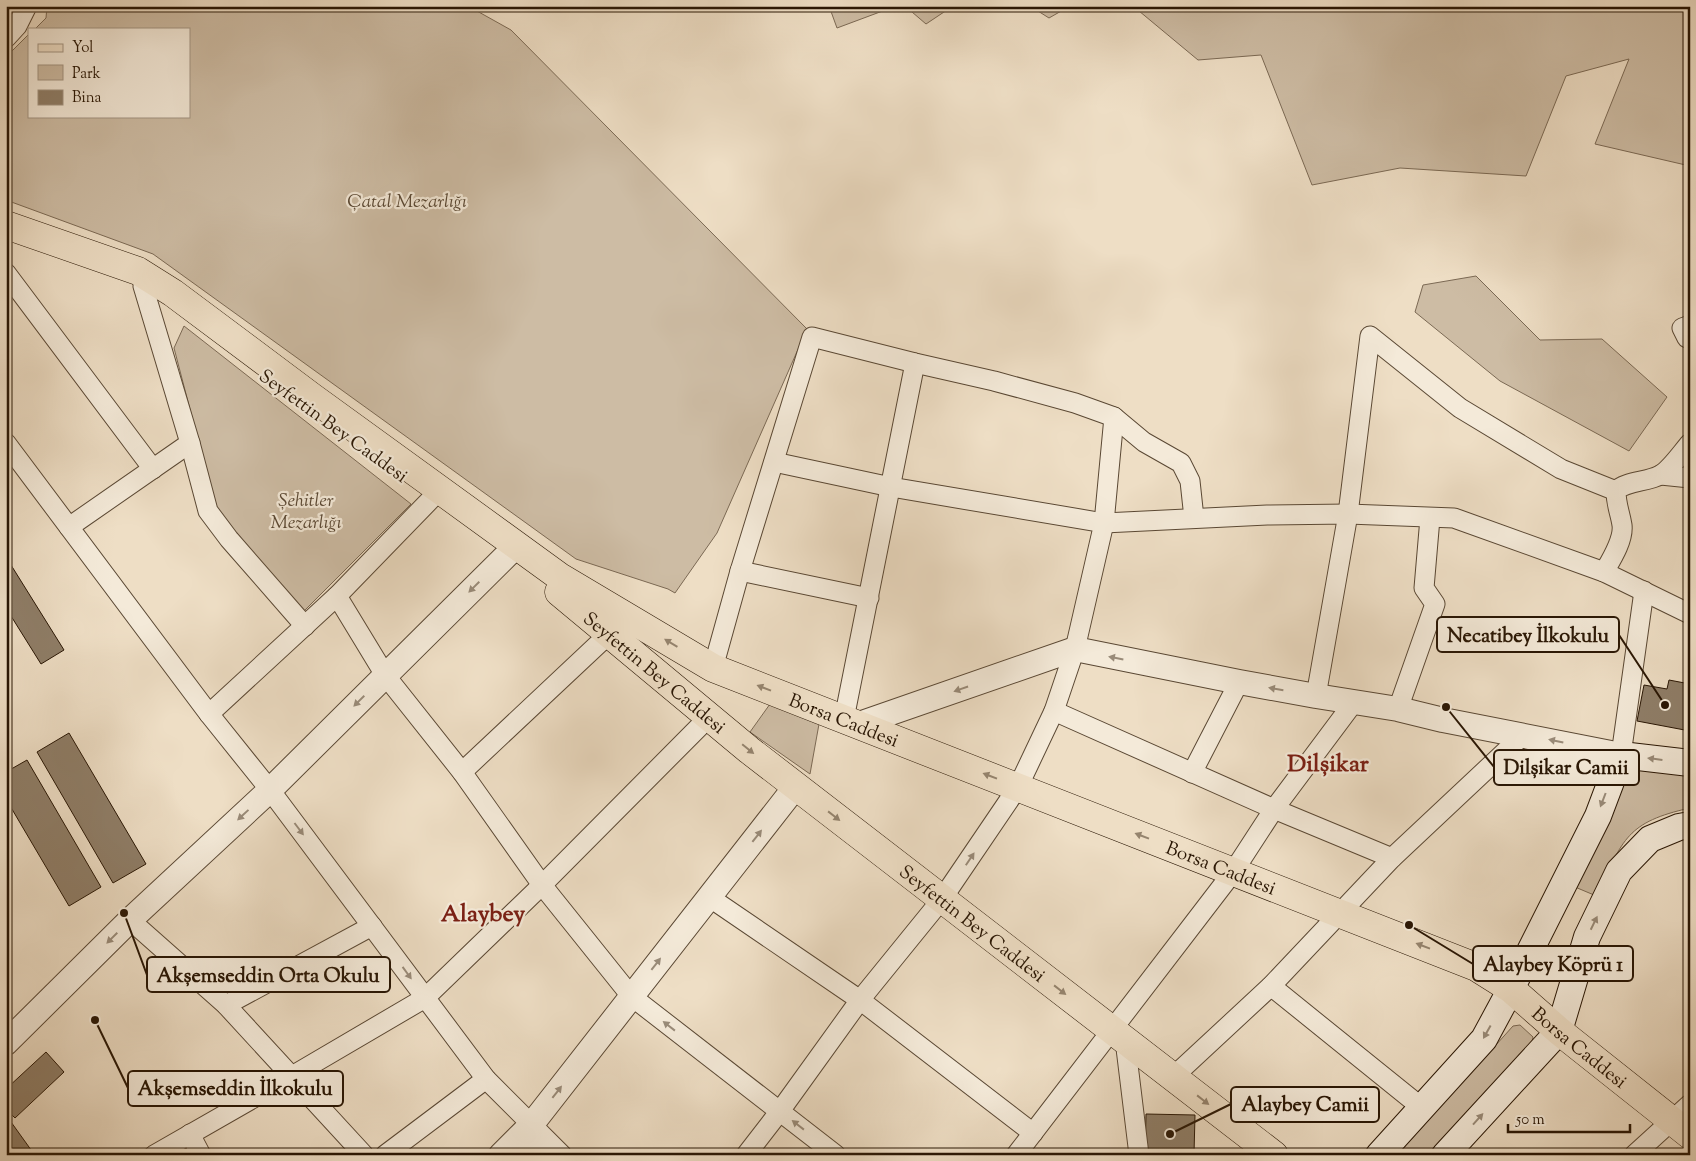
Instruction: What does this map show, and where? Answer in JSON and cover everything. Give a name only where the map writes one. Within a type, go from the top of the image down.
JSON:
[{"type":"main road","name":"Seyfettin Bey Caddesi","points":[[6,225],[141,278],[173,293],[436,493],[513,549],[560,577],[615,623],[700,709],[796,786],[1274,1155]]},
{"type":"main road","name":"Seyfettin Bey Caddesi","points":[[6,239],[141,278]]},
{"type":"main road","name":"Seyfettin Bey Caddesi","points":[[615,623],[713,668]]},
{"type":"main road","points":[[700,709],[690,688],[698,676],[713,668]]},
{"type":"main road","name":"Borsa Caddesi","points":[[713,668],[1476,967],[1511,989],[1559,1031],[1684,1120]]},
{"type":"main road","points":[[1379,1155],[1421,1106],[1484,1039],[1598,816],[1621,755],[1690,763]]},
{"type":"main road","points":[[1445,1155],[1559,1031],[1587,937],[1619,871],[1650,839],[1686,830]]},
{"type":"street","points":[[6,38],[17,26],[27,6]]},
{"type":"street","points":[[6,273],[153,469]]},
{"type":"street","points":[[141,278],[208,510],[229,539],[304,626]]},
{"type":"street","points":[[1690,325],[1682,328],[1686,338],[1690,339]]},
{"type":"street","points":[[1316,696],[1348,514],[1370,336],[1460,408],[1561,469],[1616,491]]},
{"type":"street","points":[[713,668],[740,572],[812,337],[994,381],[1075,403],[1114,417],[1144,442],[1181,463],[1190,481],[1194,518]]},
{"type":"street","points":[[915,363],[869,598],[851,722],[1075,649],[1239,682],[1398,709],[1443,720],[1621,755],[1644,591]]},
{"type":"street","points":[[746,1155],[860,1000],[942,899],[1018,787],[1054,711],[1075,649],[1104,523],[1114,417]]},
{"type":"street","points":[[6,443],[209,714],[270,790],[486,1079],[562,1155]]},
{"type":"street","points":[[1661,475],[1690,443]]},
{"type":"street","points":[[69,527],[190,444]]},
{"type":"street","points":[[774,462],[891,487],[1104,523],[1266,515],[1348,514],[1454,518],[1604,572],[1690,614]]},
{"type":"street","points":[[1604,572],[1616,550],[1622,527],[1616,504],[1616,491],[1620,486],[1637,483],[1661,475],[1690,478]]},
{"type":"street","points":[[209,714],[337,596],[436,493]]},
{"type":"street","points":[[1398,709],[1435,604],[1424,588],[1430,518]]},
{"type":"street","points":[[6,1043],[130,920],[270,790],[513,549]]},
{"type":"street","points":[[740,572],[869,598]]},
{"type":"street","points":[[337,596],[385,674],[462,772],[542,885],[631,996],[836,1155]]},
{"type":"street","points":[[462,772],[615,623]]},
{"type":"street","points":[[1192,773],[1239,682]]},
{"type":"street","points":[[1016,1155],[1119,1035],[1233,872],[1274,809],[1354,702]]},
{"type":"street","points":[[154,1155],[425,998],[542,885],[700,709]]},
{"type":"street","points":[[1054,711],[1274,809],[1392,858]]},
{"type":"street","points":[[1173,1077],[1271,986],[1392,858],[1523,735]]},
{"type":"street","points":[[502,1155],[532,1124],[796,786]]},
{"type":"street","points":[[708,897],[860,1000],[1033,1133]]},
{"type":"street","points":[[130,920],[226,1005],[364,1155]]},
{"type":"street","points":[[226,1005],[372,926]]},
{"type":"street","points":[[1271,986],[1421,1106]]},
{"type":"street","points":[[1119,1035],[1139,1155]]},
{"type":"street","points":[[385,1155],[486,1079]]},
{"type":"street","points":[[1634,1155],[1684,1120]]},
{"type":"street","points":[[532,1124],[536,1155]]},
{"type":"street","points":[[190,1134],[201,1155]]},
{"type":"green space","name":"Çatal Mezarlığı","points":[[47,6],[468,6],[511,30],[807,329],[717,533],[675,593],[668,589],[576,559],[153,254],[6,200],[6,57],[28,35],[28,118],[190,118],[190,28],[36,28],[46,18]]},
{"type":"green space","points":[[829,6],[896,6],[837,28]]},
{"type":"green space","points":[[905,6],[953,6],[926,24]]},
{"type":"green space","points":[[1030,6],[1070,6],[1049,18]]},
{"type":"green space","points":[[1133,6],[1690,6],[1690,166],[1595,144],[1629,59],[1566,76],[1526,176],[1400,168],[1312,185],[1261,55],[1198,60]]},
{"type":"green space","points":[[1476,276],[1540,340],[1602,339],[1667,397],[1629,451],[1500,381],[1415,312],[1423,285]]},
{"type":"green space","name":"Şehitler Mezarlığı","points":[[184,326],[411,504],[303,612],[216,509],[174,348]]},
{"type":"green space","points":[[770,704],[819,724],[810,774],[750,732]]},
{"type":"green space","points":[[1630,766],[1690,772],[1690,808],[1669,813],[1653,820],[1640,827],[1630,836],[1621,846],[1598,893],[1594,895],[1575,887]]},
{"type":"green space","points":[[1520,1025],[1533,1037],[1532,1042],[1427,1155],[1397,1155],[1513,1026]]},
{"type":"building","points":[[6,557],[64,650],[41,664],[6,608]]},
{"type":"building","points":[[1669,680],[1690,684],[1690,731],[1637,721],[1644,685],[1667,689]]},
{"type":"building","points":[[69,733],[146,864],[113,883],[37,752]]},
{"type":"building","points":[[27,760],[101,887],[69,906],[6,799],[6,772]]},
{"type":"building","points":[[46,1052],[64,1072],[15,1118],[6,1109],[6,1089]]},
{"type":"building","points":[[1146,1114],[1195,1115],[1194,1154],[1145,1154]]},
{"type":"building","points":[[6,1115],[34,1154],[40,1150],[44,1155],[6,1155]]},
{"type":"place","name":"Necatibey İlkokulu","points":[[1665,705]]},
{"type":"place","name":"Dilşikar Camii","points":[[1446,707]]},
{"type":"place","name":"Akşemseddin Orta Okulu","points":[[124,913]]},
{"type":"place","name":"Alaybey Köprü 1","points":[[1409,925]]},
{"type":"place","name":"Akşemseddin İlkokulu","points":[[95,1020]]},
{"type":"place","name":"Alaybey Camii","points":[[1170,1134]]},
{"type":"district","name":"Dilşikar","points":[[1328,763]]},
{"type":"district","name":"Alaybey","points":[[483,913]]}]
